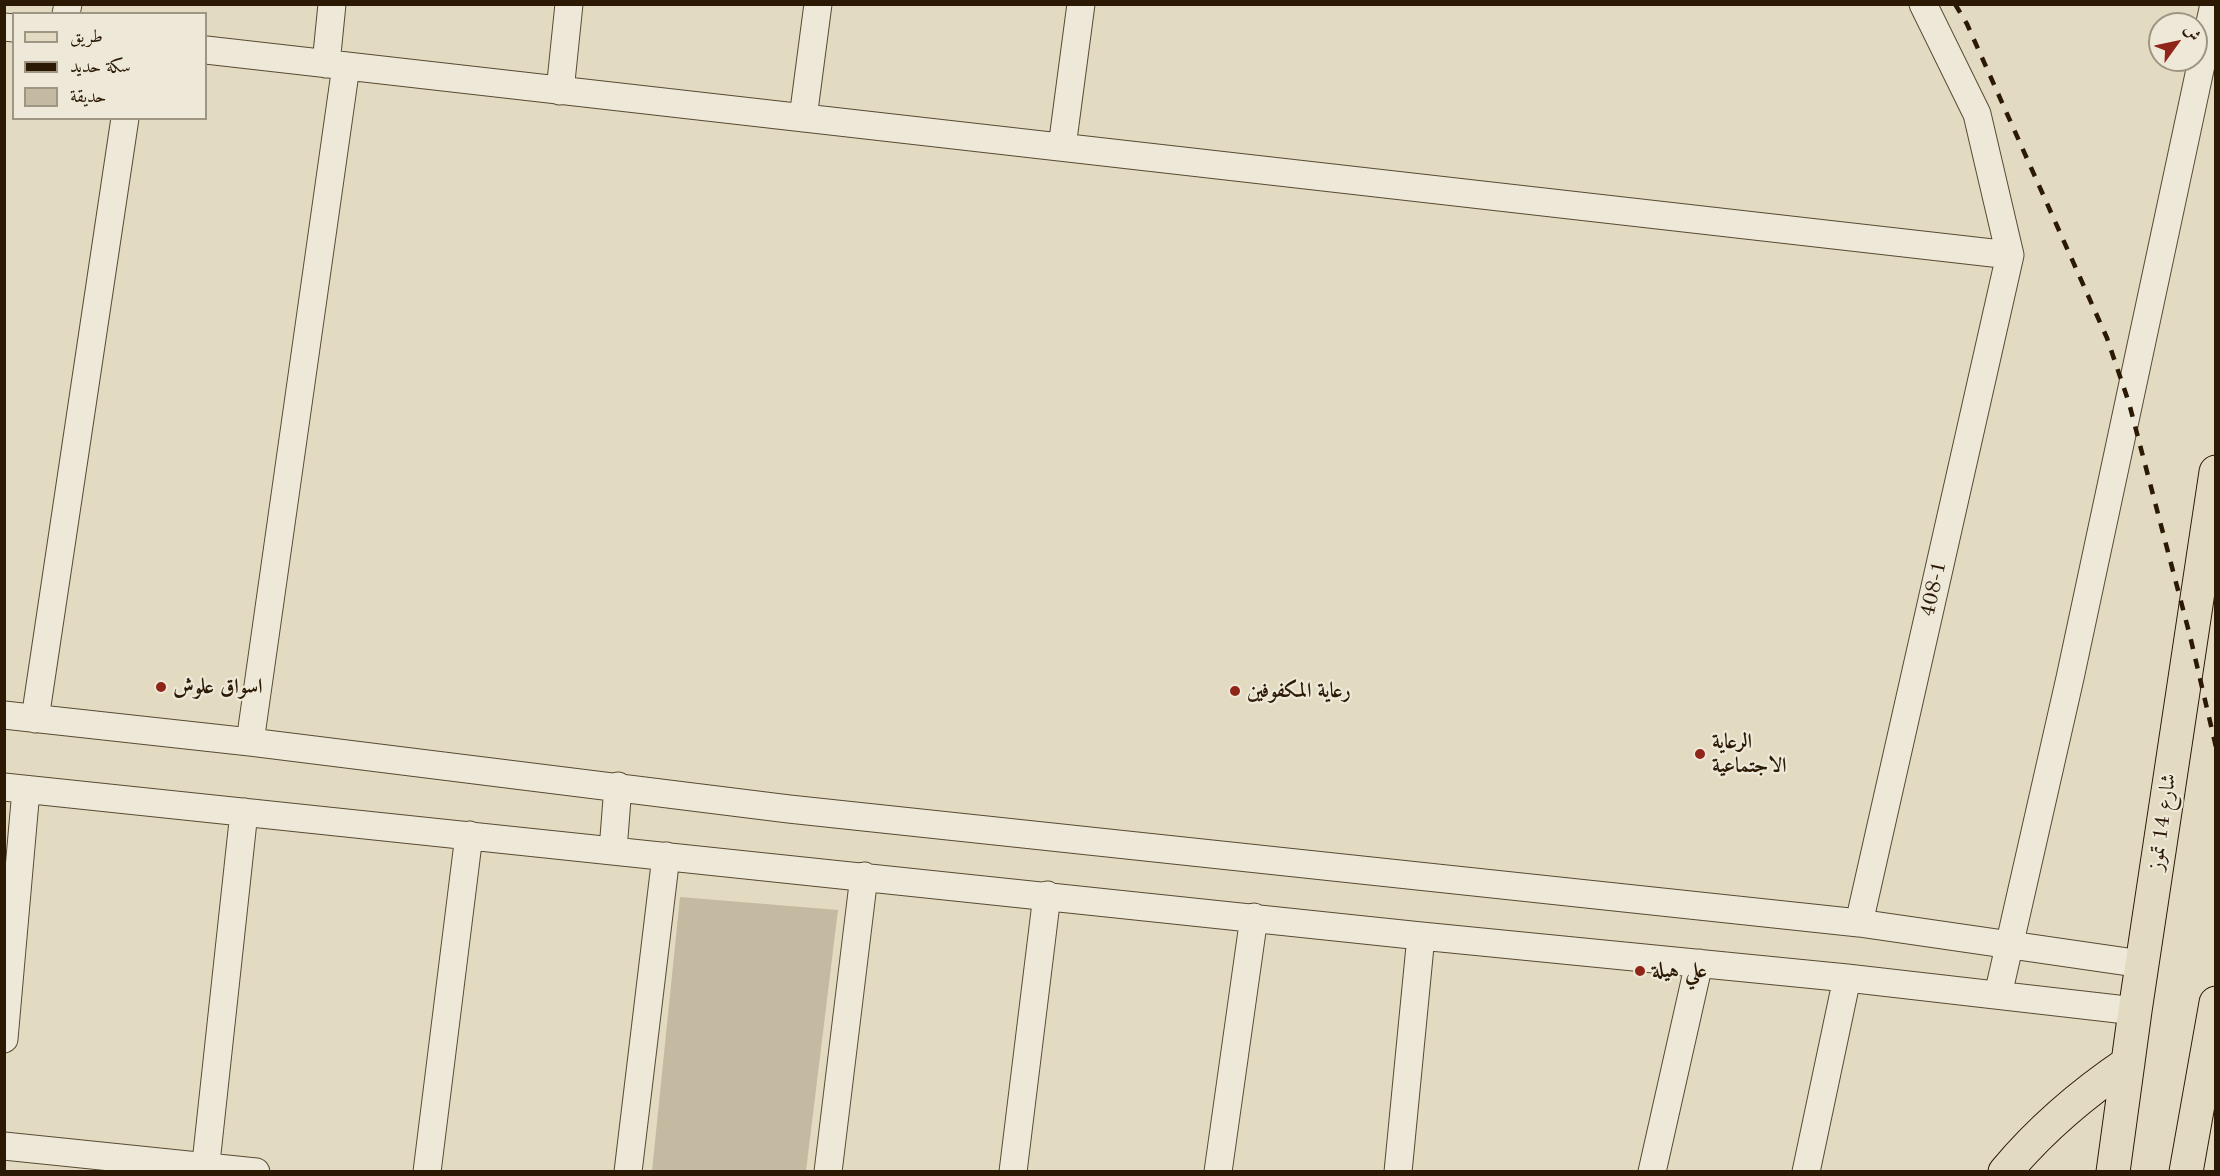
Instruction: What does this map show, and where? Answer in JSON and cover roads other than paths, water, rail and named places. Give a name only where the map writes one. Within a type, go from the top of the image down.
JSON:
[{"type":"main road","name":"شارع 14 تموز","points":[[2113,1172],[2134,1011],[2216,472]]},
{"type":"main road","points":[[2186,1172],[2216,1003]]},
{"type":"main road","points":[[2012,1167],[2069,1107],[2097,1083],[2128,1063]]},
{"type":"street","points":[[250,742],[336,65],[332,4]]},
{"type":"street","points":[[560,91],[569,4]]},
{"type":"street","points":[[803,118],[818,4]]},
{"type":"street","points":[[1062,147],[1081,4]]},
{"type":"street","points":[[207,50],[2010,255],[1977,114],[1923,4]]},
{"type":"street","points":[[1998,995],[2070,678],[2214,4]]},
{"type":"street","points":[[35,719],[125,120]]},
{"type":"street","name":"408-1","points":[[1859,923],[2010,255]]},
{"type":"street","points":[[4,715],[250,742],[801,810],[1859,923],[2142,964]]},
{"type":"street","points":[[613,850],[618,786]]},
{"type":"street","points":[[4,1039],[15,788],[1421,936],[1847,978],[2134,1011]]},
{"type":"street","points":[[206,1169],[244,812]]},
{"type":"street","points":[[427,1172],[469,835]]},
{"type":"street","points":[[628,1172],[666,856]]},
{"type":"street","points":[[828,1172],[864,876]]},
{"type":"street","points":[[1012,1172],[1047,895]]},
{"type":"street","points":[[1218,1172],[1254,917]]},
{"type":"street","points":[[1398,1172],[1421,936]]},
{"type":"street","points":[[1652,1172],[1699,963]]},
{"type":"street","points":[[1806,1172],[1847,978]]},
{"type":"street","points":[[4,1146],[206,1169],[255,1172]]},
{"type":"railway","points":[[1955,4],[1967,24],[2107,338],[2129,403],[2190,636],[2216,747]]},
{"type":"place","name":"اسواق علوش","points":[[161,687]]},
{"type":"place","name":"رعاية المكفوفين","points":[[1235,691]]},
{"type":"place","name":"الرعاية الاجتماعية","points":[[1700,754]]},
{"type":"place","name":"علي هيلة","points":[[1640,971]]}]
